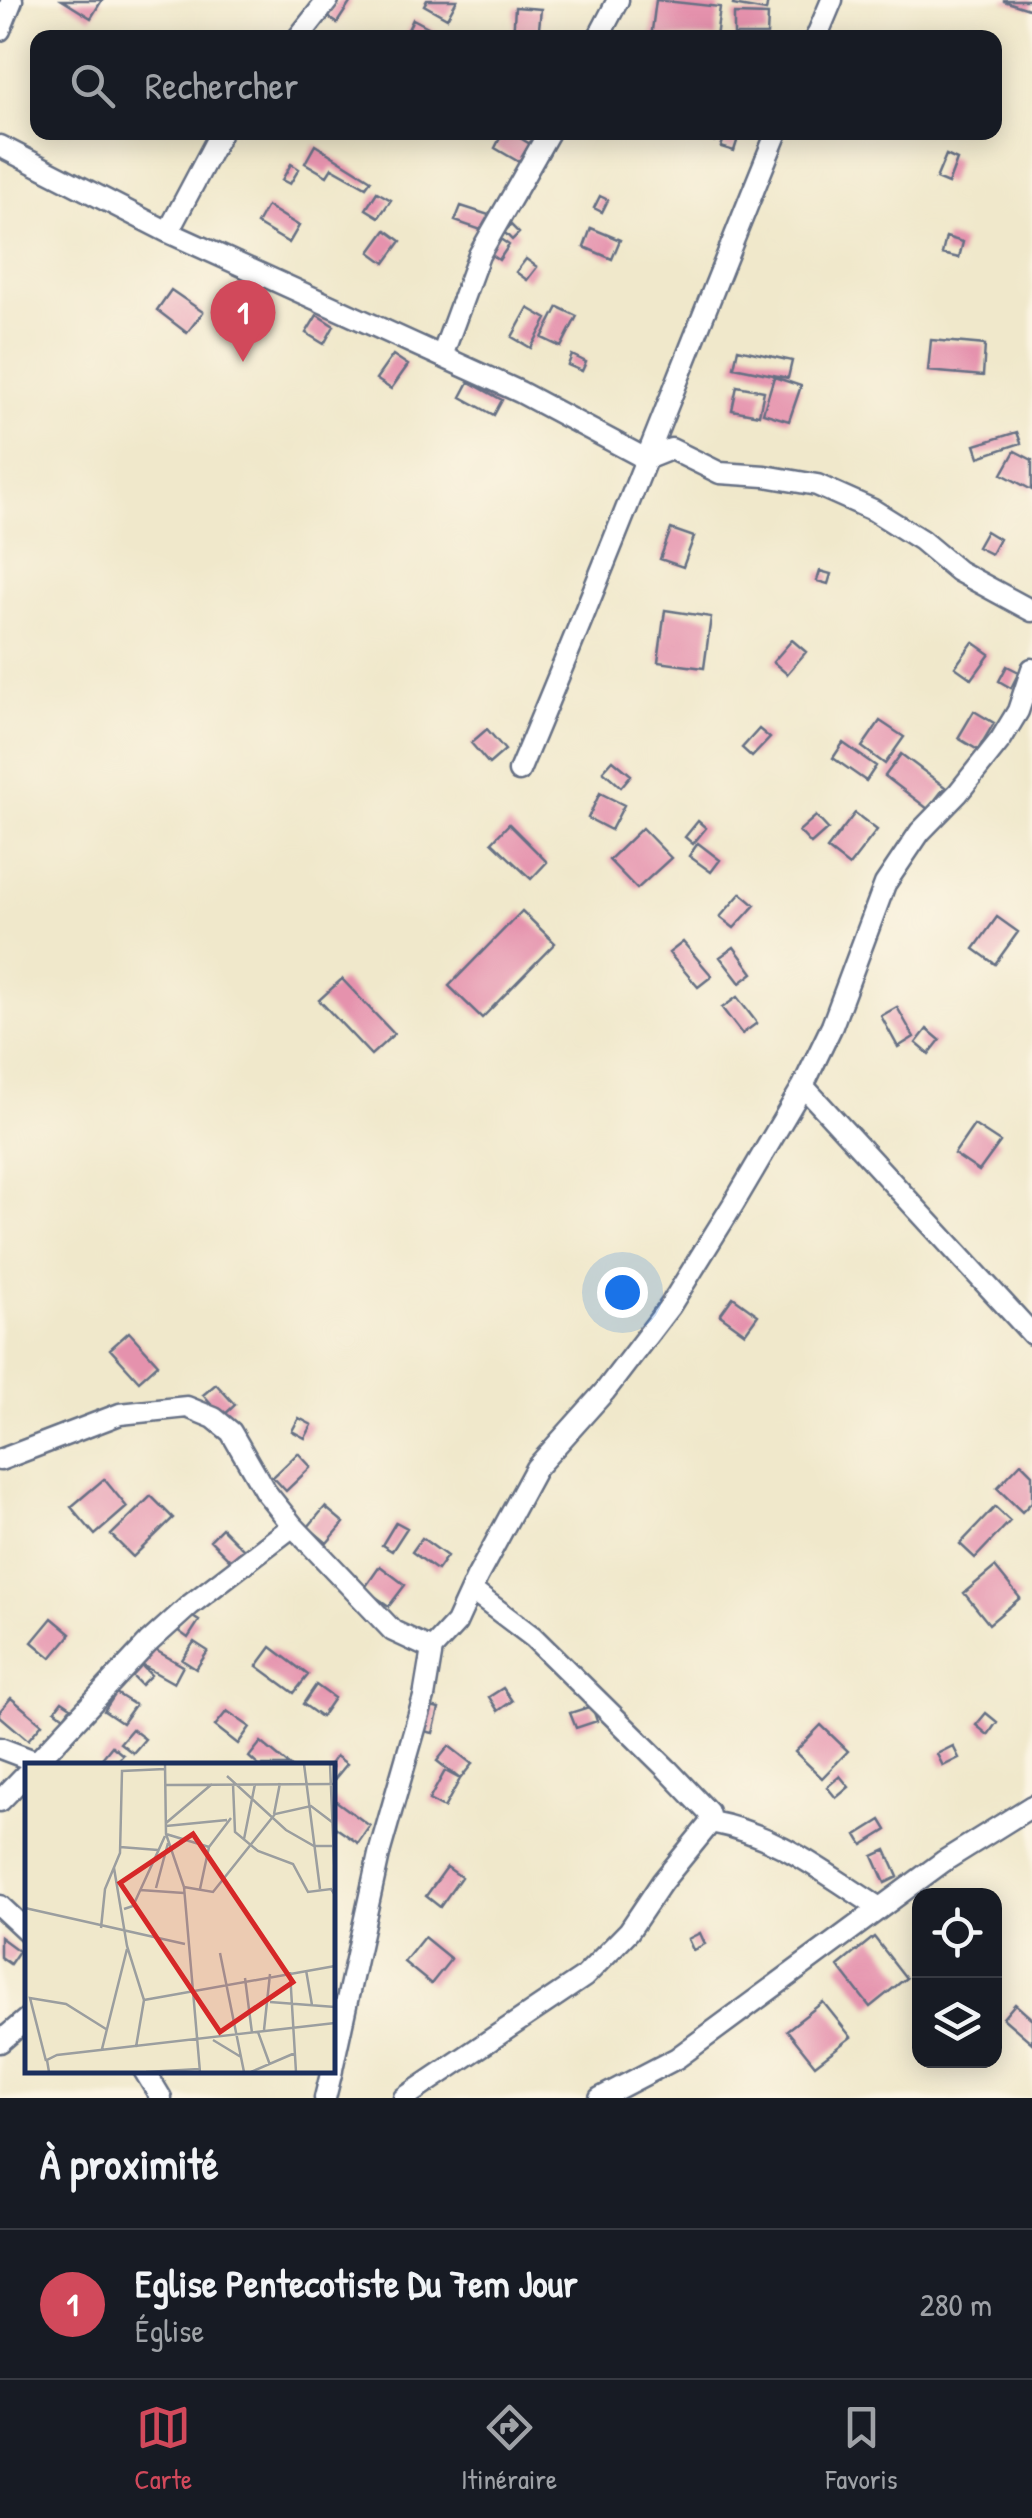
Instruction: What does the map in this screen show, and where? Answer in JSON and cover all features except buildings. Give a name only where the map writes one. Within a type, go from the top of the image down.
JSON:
[{"type":"street","points":[[0,30],[12,0]]},
{"type":"street","points":[[304,30],[328,0]]},
{"type":"street","points":[[602,30],[618,0]]},
{"type":"street","points":[[819,30],[832,0]]},
{"type":"street","points":[[168,232],[217,140]]},
{"type":"street","points":[[442,356],[479,255],[544,140]]},
{"type":"street","points":[[519,771],[598,585],[774,140]]},
{"type":"street","points":[[0,146],[168,232],[520,392],[646,459],[671,449],[720,473],[817,485],[873,510],[921,540],[958,571],[1032,611]]},
{"type":"street","points":[[335,2056],[380,1850],[424,1697],[432,1648],[456,1623],[536,1468],[605,1392],[670,1306],[803,1086],[832,1026],[885,884],[920,832],[1001,740],[1018,711],[1032,669]]},
{"type":"street","points":[[803,1086],[1032,1334]]},
{"type":"street","points":[[0,1460],[120,1414],[187,1407],[214,1418],[232,1432],[265,1491],[293,1526],[393,1631],[432,1648]]},
{"type":"street","points":[[36,1763],[190,1604],[293,1526]]},
{"type":"street","points":[[471,1590],[532,1637],[708,1812],[711,1822]]},
{"type":"street","points":[[0,1748],[28,1763]]},
{"type":"street","points":[[0,1801],[25,1774]]},
{"type":"street","points":[[600,2098],[677,2058],[944,1860],[1032,1806]]},
{"type":"street","points":[[711,1822],[742,1828],[786,1846],[878,1908]]},
{"type":"street","points":[[404,2098],[584,1977],[629,1931],[662,1882],[711,1822]]},
{"type":"street","points":[[0,1906],[25,1929]]},
{"type":"street","points":[[0,2042],[25,2021]]},
{"type":"street","points":[[146,2073],[161,2098]]},
{"type":"street","points":[[325,2098],[331,2073]]},
{"type":"place","name":"Eglise Pentecotiste Du 7em Jour","points":[[243,362]]}]
